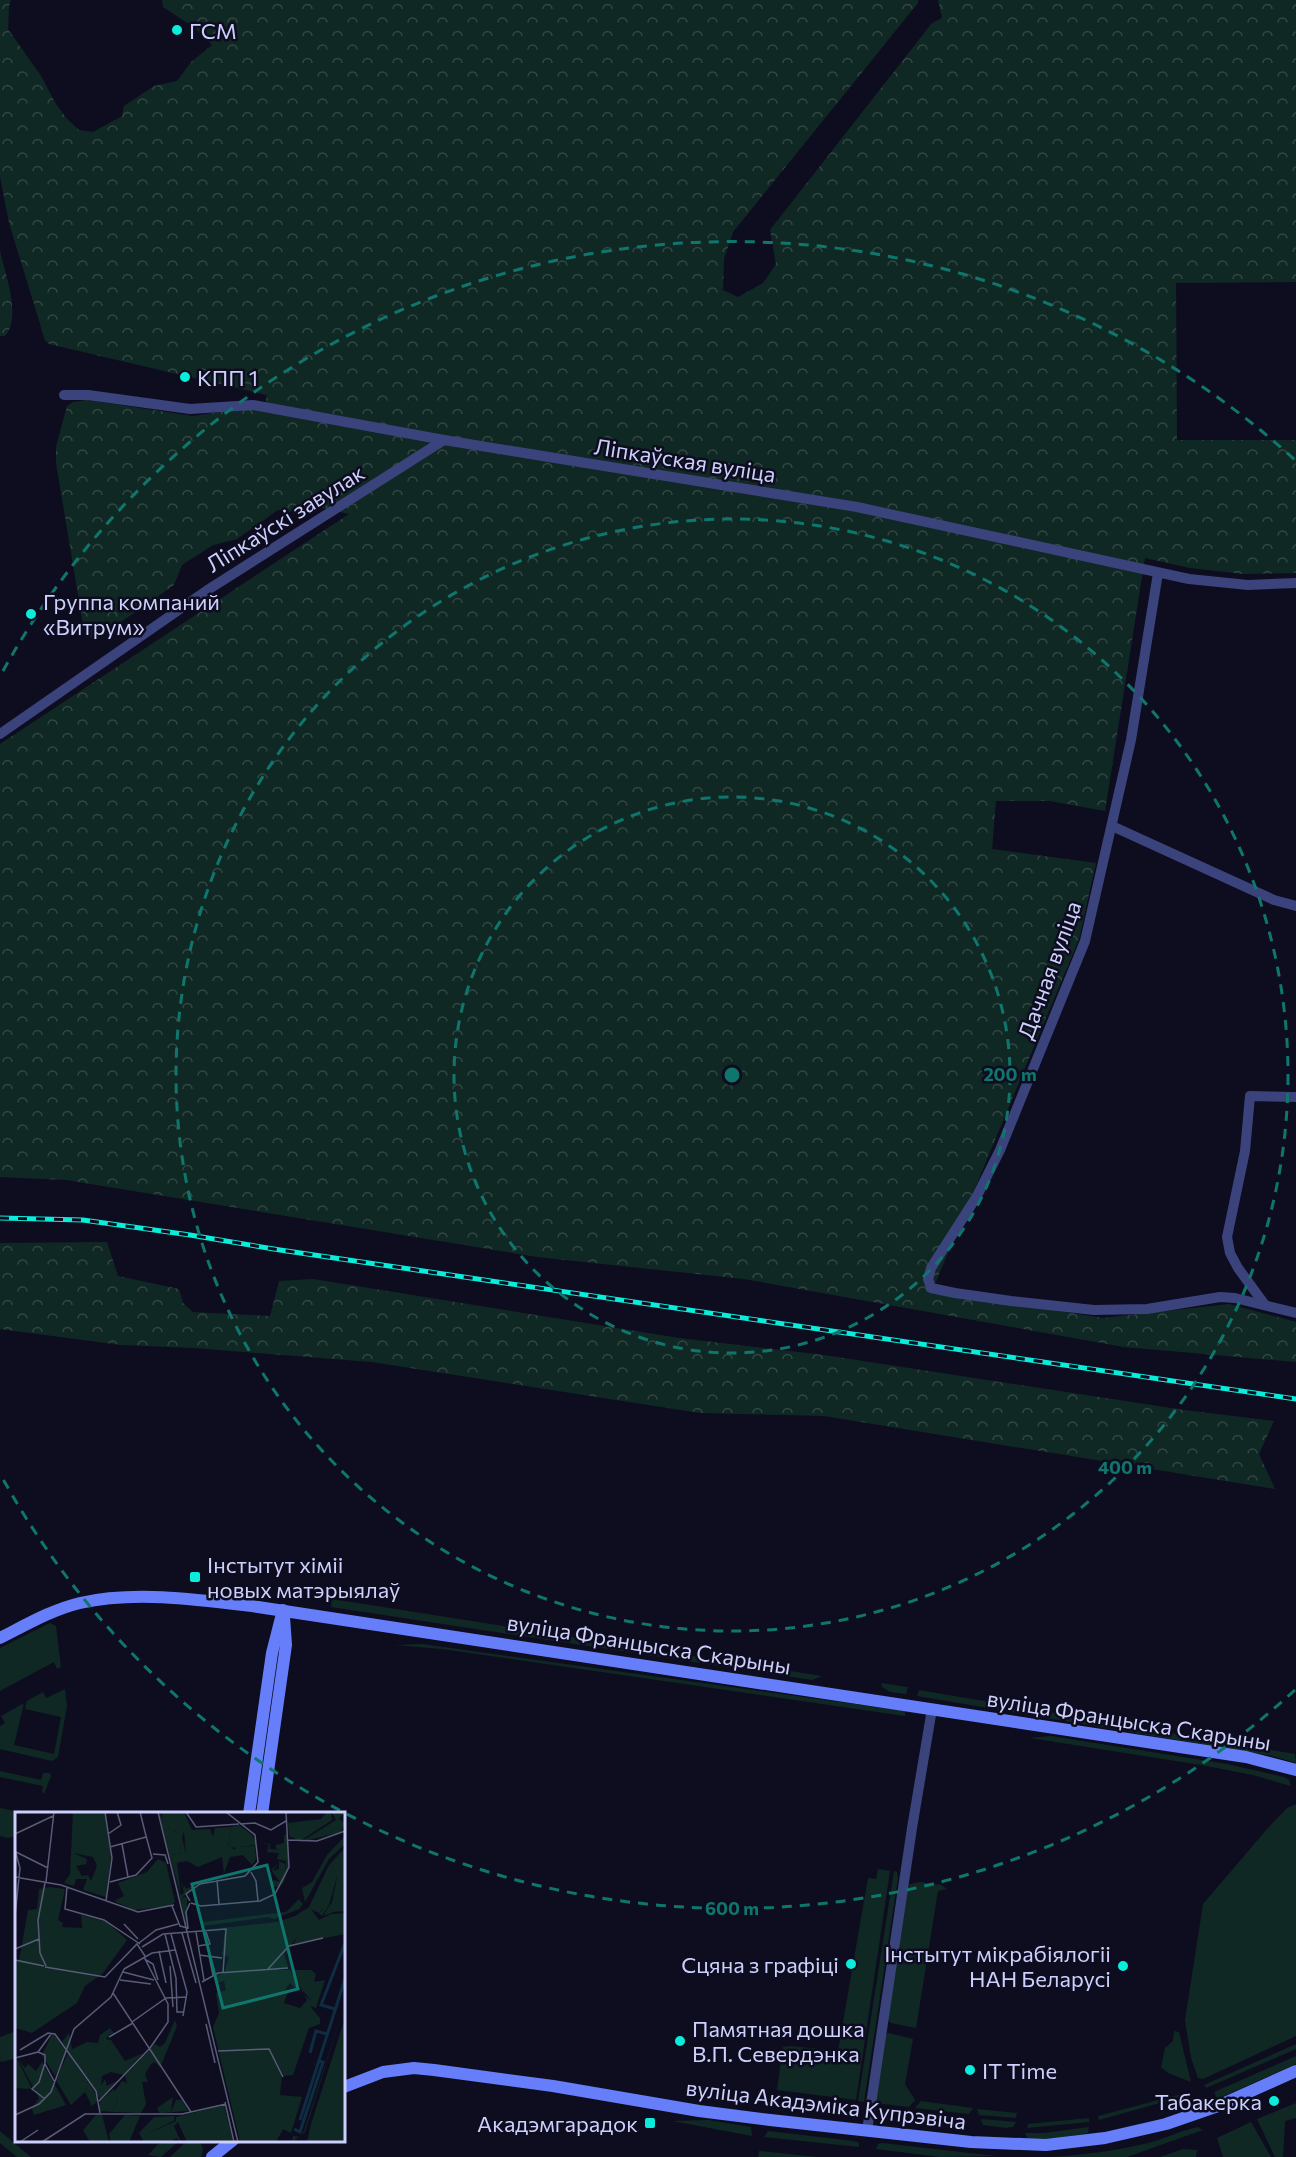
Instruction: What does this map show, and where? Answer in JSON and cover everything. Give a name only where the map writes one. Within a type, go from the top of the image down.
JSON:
[{"type":"main road","name":"вуліца Францыска Скарыны","points":[[0,1638],[61,1609],[81,1603],[121,1598],[193,1599],[283,1610],[1246,1757],[1296,1770]]},
{"type":"main road","points":[[249,1812],[272,1653],[283,1610]]},
{"type":"main road","points":[[262,1812],[286,1645],[283,1610]]},
{"type":"main road","name":"вуліца Акадэміка Купрэвіча","points":[[345,2086],[382,2072],[414,2068],[553,2086],[699,2111],[971,2142],[1046,2145],[1106,2138],[1146,2130],[1203,2111],[1296,2071]]},
{"type":"main road","points":[[212,2157],[231,2142]]},
{"type":"street","name":"Ліпкаўская вуліца","points":[[64,395],[88,395],[190,409],[253,405],[444,440],[857,507],[1189,579],[1230,584],[1296,583]]},
{"type":"street","name":"Ліпкаўскі завулак","points":[[0,734],[225,579],[444,440]]},
{"type":"street","name":"Дачная вуліца","points":[[1158,573],[1131,740],[1089,924],[1079,957],[1000,1150],[977,1196],[931,1268],[928,1279],[931,1288],[955,1293],[1094,1310],[1148,1309],[1220,1297],[1265,1305]]},
{"type":"street","points":[[1112,826],[1274,900],[1296,906]]},
{"type":"street","points":[[1296,1097],[1250,1096],[1245,1151],[1227,1237],[1230,1253],[1238,1268],[1265,1305],[1296,1313]]},
{"type":"street","points":[[867,2131],[932,1709]]},
{"type":"green space","points":[[0,0],[11,0],[8,29],[41,76],[56,104],[79,130],[93,132],[122,116],[124,106],[154,86],[177,81],[191,62],[212,45],[195,28],[163,7],[162,0],[918,0],[918,3],[733,232],[724,259],[723,290],[738,297],[763,283],[776,264],[770,230],[932,23],[942,18],[938,0],[1296,0],[1296,282],[1176,283],[1177,440],[1296,440],[1296,573],[1243,574],[1190,568],[1145,558],[1105,811],[1050,801],[996,801],[992,849],[1096,863],[1079,939],[932,1291],[1103,1318],[1229,1304],[1296,1322],[1296,1362],[1124,1347],[744,1279],[537,1257],[66,1180],[0,1177],[0,744],[349,514],[303,504],[290,512],[278,510],[237,539],[213,545],[182,565],[174,585],[98,638],[85,637],[56,463],[56,447],[67,406],[73,402],[87,400],[193,416],[265,405],[267,395],[49,344],[45,340],[9,223],[0,177]]},
{"type":"green space","points":[[0,251],[12,307],[10,328],[5,336],[0,336]]},
{"type":"green space","points":[[107,1242],[118,1276],[179,1289],[183,1303],[193,1312],[270,1316],[279,1281],[313,1279],[679,1338],[824,1355],[1184,1410],[1274,1421],[1259,1454],[1275,1489],[824,1416],[700,1413],[372,1362],[194,1348],[121,1345],[0,1329],[0,1243]]},
{"type":"green space","points":[[332,1599],[822,1676],[812,1680],[331,1607]]},
{"type":"green space","points":[[50,1623],[56,1626],[61,1667],[57,1669],[54,1662],[0,1691],[0,1648]]},
{"type":"green space","points":[[422,1644],[905,1711],[905,1716],[442,1649],[395,1645]]},
{"type":"green space","points":[[881,1683],[908,1687],[906,1694],[890,1692],[882,1687]]},
{"type":"green space","points":[[65,1689],[67,1706],[58,1757],[52,1761],[0,1749],[0,1726],[5,1723],[1,1716],[24,1703],[14,1745],[54,1754],[61,1717],[25,1709],[27,1701],[43,1692],[46,1698]]},
{"type":"green space","points":[[919,1690],[1295,1754],[1296,1763],[1273,1756],[917,1696]]},
{"type":"green space","points":[[1051,1736],[1227,1764],[1284,1777],[1289,1780],[1291,1786],[1253,1775],[1201,1765],[1030,1738]]},
{"type":"green space","points":[[0,1771],[41,1780],[43,1773],[50,1773],[51,1776],[44,1794],[43,1786],[0,1777]]},
{"type":"green space","points":[[1296,1804],[1296,2036],[1203,2079],[1198,2078],[1191,2058],[1185,2020],[1203,1904],[1267,1829],[1287,1808]]},
{"type":"green space","points":[[0,1808],[20,1812],[15,1812],[15,1836],[8,1838],[0,1836]]},
{"type":"green space","points":[[878,1869],[890,1871],[856,2100],[777,2090],[783,2047],[838,2051],[868,1878],[876,1879]]},
{"type":"green space","points":[[894,1871],[897,1872],[898,1878],[864,2102],[858,2101]]},
{"type":"green space","points":[[920,1882],[941,1885],[947,1889],[938,1891],[916,2028],[891,2023],[888,2020],[907,1890],[910,1884]]},
{"type":"green space","points":[[15,2031],[15,2058],[0,2061],[0,2037]]},
{"type":"green space","points":[[1174,2031],[1179,2032],[1191,2082],[1168,2073],[1161,2067],[1165,2048],[1173,2041]]},
{"type":"green space","points":[[886,2034],[913,2039],[905,2084],[915,2100],[909,2107],[874,2103]]},
{"type":"green space","points":[[1296,2044],[1296,2049],[1206,2088],[1204,2085]]},
{"type":"green space","points":[[1296,2056],[1296,2064],[1217,2099],[1214,2092]]},
{"type":"green space","points":[[1185,2093],[1185,2096],[1099,2120],[1098,2116]]},
{"type":"green space","points":[[921,2101],[973,2108],[969,2114],[915,2108]]},
{"type":"green space","points":[[1296,2103],[1296,2118],[1285,2121],[1283,2157],[1275,2157],[1257,2119]]},
{"type":"green space","points":[[977,2109],[1017,2113],[1016,2118],[979,2115]]},
{"type":"green space","points":[[914,2111],[967,2118],[964,2121],[910,2115]]},
{"type":"green space","points":[[1089,2118],[1089,2122],[1027,2128],[1028,2124]]},
{"type":"green space","points":[[981,2119],[1016,2122],[1013,2127],[1006,2128],[983,2125]]},
{"type":"green space","points":[[708,2120],[751,2127],[752,2136],[672,2121]]},
{"type":"green space","points":[[1251,2122],[1271,2157],[1223,2157],[1217,2138]]},
{"type":"green space","points":[[1089,2127],[1088,2133],[1048,2140],[1028,2139],[1025,2133],[1044,2133]]},
{"type":"green space","points":[[1198,2127],[1203,2130],[1127,2157],[1049,2157],[1136,2146]]},
{"type":"green space","points":[[0,2131],[31,2157],[17,2157],[0,2143]]},
{"type":"green space","points":[[768,2131],[854,2141],[859,2143],[859,2147],[764,2137]]},
{"type":"green space","points":[[160,2142],[178,2142],[161,2157],[148,2155]]},
{"type":"green space","points":[[186,2142],[200,2142],[203,2149],[201,2157],[170,2157]]},
{"type":"green space","points":[[878,2144],[996,2156],[940,2157],[876,2149]]},
{"type":"green space","points":[[1183,2149],[1197,2150],[1196,2157],[1160,2157]]},
{"type":"green space","points":[[759,2151],[818,2157],[758,2157]]},
{"type":"railway","points":[[0,1218],[83,1220],[1296,1399]]},
{"type":"place","name":"ГСМ","points":[[177,30]]},
{"type":"place","name":"КПП 1","points":[[185,377]]},
{"type":"place","name":"Группа компаний «Витрум»","points":[[31,614]]},
{"type":"place","name":"Інстытут хіміі новых матэрыялаў","points":[[195,1577]]},
{"type":"place","name":"Сцяна з графіці","points":[[851,1964]]},
{"type":"place","name":"Інстытут мікрабіялогіі НАН Беларусі","points":[[1123,1966]]},
{"type":"place","name":"Памятная дошка В.П. Севердэнка","points":[[680,2041]]},
{"type":"place","name":"IT Time","points":[[970,2070]]},
{"type":"place","name":"Табакерка","points":[[1274,2101]]},
{"type":"place","name":"Акадэмгарадок","points":[[650,2123]]}]
